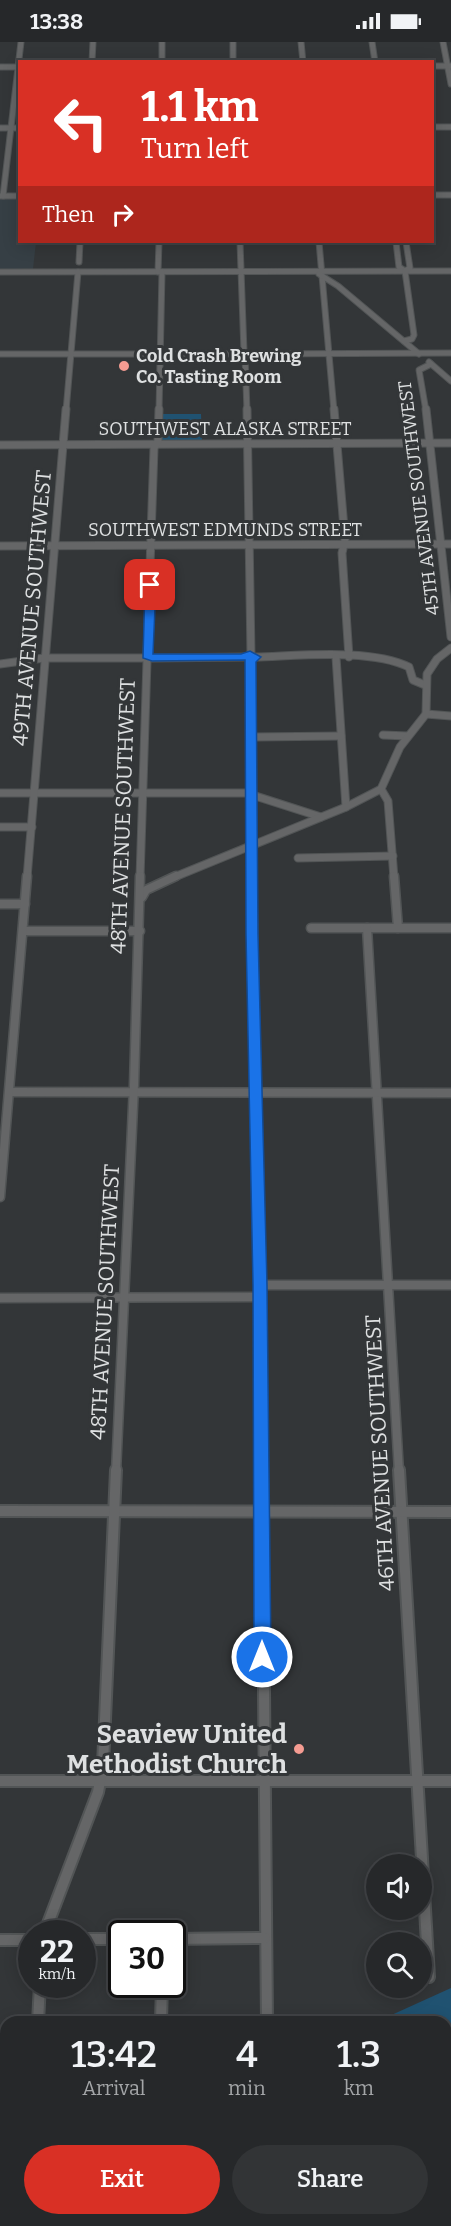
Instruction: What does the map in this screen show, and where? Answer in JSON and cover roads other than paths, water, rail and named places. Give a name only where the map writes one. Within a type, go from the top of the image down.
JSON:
[{"type":"street","points":[[20,60],[21,42]]},
{"type":"street","points":[[92,60],[93,42]]},
{"type":"street","points":[[162,42],[162,60]]},
{"type":"street","points":[[233,42],[233,60]]},
{"type":"street","points":[[302,42],[303,60]]},
{"type":"street","points":[[372,42],[375,60]]},
{"type":"street","points":[[443,42],[451,84]]},
{"type":"street","points":[[0,67],[18,67]]},
{"type":"street","points":[[18,75],[2,196],[18,196]]},
{"type":"street","points":[[434,127],[451,127]]},
{"type":"street","points":[[0,128],[18,128]]},
{"type":"street","points":[[434,195],[451,195]]},
{"type":"street","points":[[79,262],[80,243]]},
{"type":"street","name":"48TH AVENUE SOUTHWEST","points":[[49,1920],[101,1781],[116,1512],[142,897],[147,658],[156,444],[158,441],[159,243]]},
{"type":"street","points":[[240,243],[248,444],[255,1093],[260,1285],[267,2016]]},
{"type":"street","points":[[320,243],[338,443],[349,657]]},
{"type":"street","points":[[396,243],[399,267],[405,271],[414,335],[412,339],[404,341]]},
{"type":"street","points":[[405,271],[410,268],[406,243]]},
{"type":"street","points":[[0,273],[451,271]]},
{"type":"street","name":"49TH AVENUE SOUTHWEST","points":[[0,1197],[78,272]]},
{"type":"street","points":[[321,273],[451,381]]},
{"type":"street","points":[[0,354],[451,352]]},
{"type":"street","name":"45TH AVENUE SOUTHWEST","points":[[431,364],[419,370],[430,442],[451,637]]},
{"type":"street","name":"SOUTHWEST ALASKA STREET","points":[[0,445],[451,442]]},
{"type":"street","name":"SOUTHWEST EDMUNDS STREET","points":[[0,546],[451,544]]},
{"type":"street","points":[[142,897],[146,890],[155,885],[346,807],[381,789],[394,758],[426,714],[427,674],[437,659],[451,648]]},
{"type":"street","points":[[336,657],[346,807]]},
{"type":"street","points":[[0,664],[44,658],[379,658],[407,665],[412,672],[413,680],[425,686]]},
{"type":"street","points":[[437,659],[451,659]]},
{"type":"street","points":[[426,714],[451,716]]},
{"type":"street","points":[[382,735],[408,736]]},
{"type":"street","points":[[252,737],[340,736]]},
{"type":"street","points":[[381,789],[388,801],[398,928]]},
{"type":"street","points":[[0,793],[252,794],[321,817]]},
{"type":"street","points":[[0,827],[32,827]]},
{"type":"street","points":[[297,858],[393,855]]},
{"type":"street","points":[[0,904],[25,904]]},
{"type":"street","points":[[311,928],[451,928]]},
{"type":"street","name":"46TH AVENUE SOUTHWEST","points":[[367,928],[426,1932]]},
{"type":"street","points":[[24,931],[140,931]]},
{"type":"street","points":[[9,1092],[451,1093]]},
{"type":"street","points":[[260,1285],[451,1285]]},
{"type":"street","points":[[0,1298],[260,1297]]},
{"type":"street","points":[[0,1511],[451,1512]]},
{"type":"street","points":[[0,1781],[451,1781]]},
{"type":"street","points":[[186,1939],[265,1938]]},
{"type":"street","points":[[0,1940],[18,1940]]},
{"type":"street","points":[[38,2016],[39,1998]]},
{"type":"street","points":[[161,2016],[162,1998]]},
{"type":"place","name":"Cold Crash Brewing Co. Tasting Room","points":[[124,366]]},
{"type":"place","name":"Seaview United Methodist Church","points":[[299,1749]]}]
